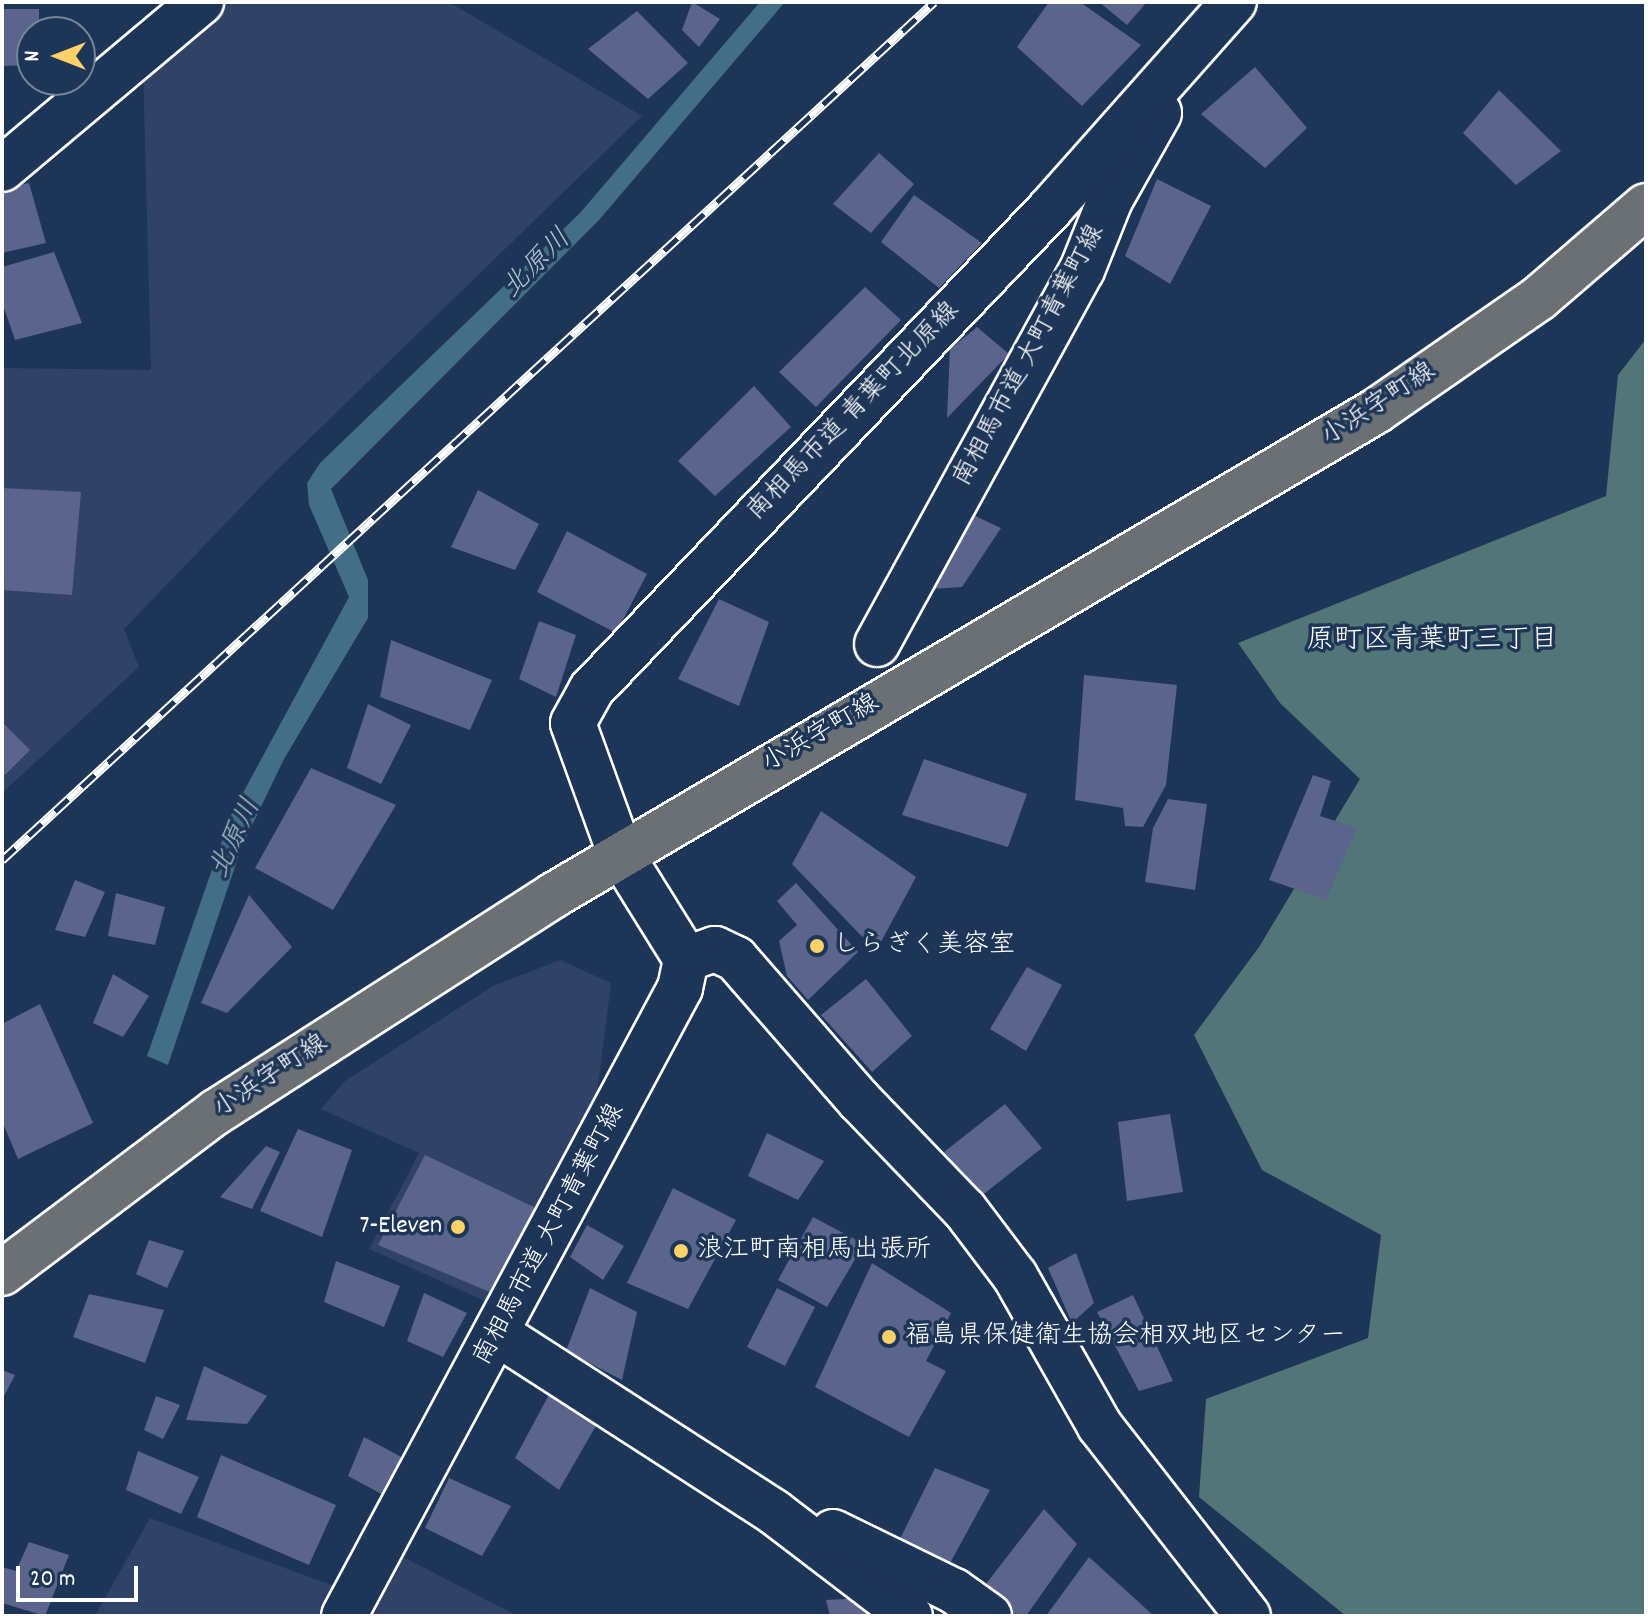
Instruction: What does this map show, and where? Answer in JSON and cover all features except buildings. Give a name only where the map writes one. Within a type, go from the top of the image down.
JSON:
[{"type":"main road","name":"小浜字町線","points":[[2,1273],[216,1112],[620,853],[1376,411],[1539,298],[1646,206]]},
{"type":"street","points":[[2,169],[201,2]]},
{"type":"street","name":"南相馬市道 青葉町北原線","points":[[620,853],[573,723],[591,690],[1050,209],[1234,2]]},
{"type":"street","name":"南相馬市道 大町青葉町線","points":[[877,644],[1082,270],[1178,65]]},
{"type":"street","points":[[620,853],[686,959],[715,949],[736,959],[859,1100],[965,1210],[1015,1276],[1100,1426],[1248,1616]]},
{"type":"street","name":"南相馬市道 大町青葉町線","points":[[344,1616],[498,1334],[680,988],[686,959]]},
{"type":"street","points":[[498,1334],[774,1512],[910,1616]]},
{"type":"street","points":[[774,1512],[901,1564],[989,1616]]},
{"type":"shaded area","points":[[221,2],[449,2],[642,116],[274,473],[124,629],[139,667],[2,793],[2,368],[151,370],[143,65]]},
{"type":"shaded area","points":[[560,960],[611,983],[592,1134],[496,1306],[369,1249],[419,1153],[321,1109],[345,1081],[493,986]]},
{"type":"shaded area","points":[[150,1518],[369,1599],[403,1557],[518,1616],[95,1616]]},
{"type":"green space","points":[[1646,339],[1646,1616],[1346,1616],[1199,1497],[1206,1399],[1368,1338],[1381,1235],[1262,1170],[1194,1035],[1259,947],[1360,779],[1280,703],[1238,643],[1606,496],[1618,375]]},
{"type":"water","name":"北原川","points":[[760,2],[785,2],[599,220],[331,489],[368,580],[368,618],[284,759],[242,846],[168,1065],[147,1056],[231,815],[349,597],[309,505],[307,483],[320,463],[580,213]]},
{"type":"railway","points":[[2,860],[934,2]]},
{"type":"place","name":"しらぎく美容室","points":[[817,946]]},
{"type":"place","name":"7-Eleven","points":[[458,1227]]},
{"type":"place","name":"浪江町南相馬出張所","points":[[681,1251]]},
{"type":"place","name":"福島県保健衛生協会相双地区センター","points":[[889,1337]]},
{"type":"district","name":"原町区青葉町三丁目","points":[[1432,642]]}]
